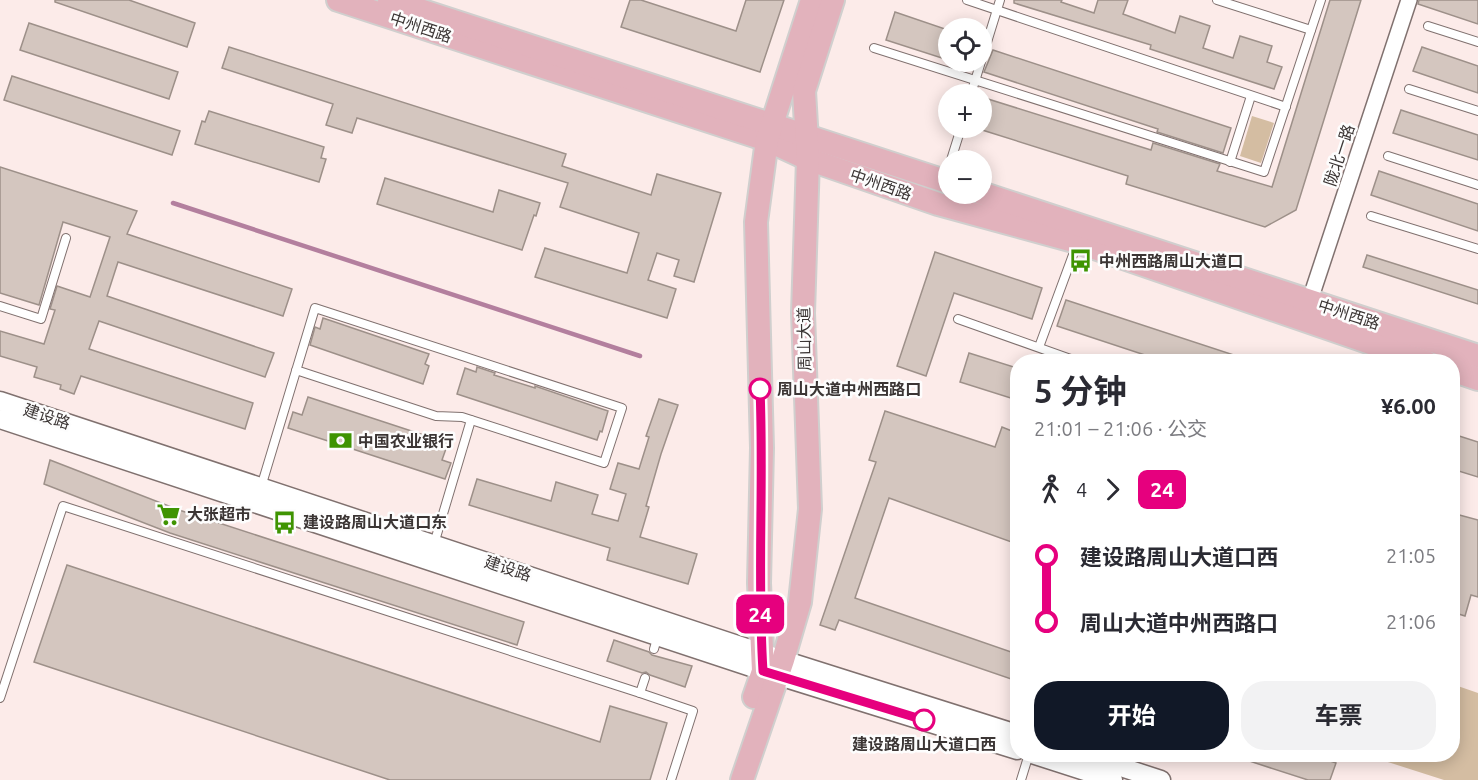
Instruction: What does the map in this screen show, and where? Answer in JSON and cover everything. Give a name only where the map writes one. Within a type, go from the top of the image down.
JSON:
[{"type":"main road","name":"中州西路","points":[[338,0],[769,132],[807,136],[938,172]]},
{"type":"main road","name":"中州西路","points":[[389,0],[769,132],[808,159],[938,204],[1077,242],[1306,311],[1478,356]]},
{"type":"main road","name":"周山大道","points":[[742,780],[771,664],[759,583],[762,448],[756,222],[769,132],[812,0]]},
{"type":"main road","name":"周山大道","points":[[727,780],[771,664],[800,602],[810,509],[803,313],[808,159],[804,92],[833,0]]},
{"type":"main road","name":"中州西路","points":[[992,197],[1306,311],[1407,354]]},
{"type":"main road","points":[[1460,373],[1478,379]]},
{"type":"street","name":"陇北一路","points":[[1306,311],[1409,0]]},
{"type":"street","name":"建设路","points":[[0,401],[434,544],[659,634]]},
{"type":"street","name":"建设路","points":[[0,419],[659,634],[1010,732]]},
{"type":"street","name":"建设路","points":[[771,664],[1010,748]]},
{"type":"street","points":[[1056,762],[1113,780]]},
{"type":"street","points":[[1106,762],[1161,780]]},
{"type":"lane","points":[[967,0],[1286,107]]},
{"type":"lane","points":[[974,84],[1000,0]]},
{"type":"lane","points":[[1217,0],[1311,30]]},
{"type":"lane","points":[[874,48],[1264,172],[1321,0]]},
{"type":"lane","points":[[1428,26],[1478,42]]},
{"type":"lane","points":[[1408,89],[1478,111]]},
{"type":"lane","points":[[1230,162],[1251,96]]},
{"type":"lane","points":[[1388,156],[1478,185]]},
{"type":"lane","points":[[1371,216],[1478,249]]},
{"type":"lane","points":[[0,306],[41,319],[66,238]]},
{"type":"lane","points":[[1039,348],[1077,242]]},
{"type":"lane","points":[[261,487],[296,370],[315,308],[622,408],[604,463],[462,417],[436,416],[296,370]]},
{"type":"lane","points":[[958,319],[1056,354]]},
{"type":"lane","points":[[434,544],[471,420]]},
{"type":"lane","points":[[0,698],[63,506],[693,711],[671,780]]},
{"type":"lane","points":[[639,693],[645,678]]},
{"type":"lane","points":[[1020,780],[1027,762]]},
{"type":"shaded area","points":[[1252,116],[1274,123],[1261,163],[1240,156]]},
{"type":"shaded area","points":[[1460,687],[1478,693],[1478,780],[1444,780],[1388,762],[1460,762]]},
{"type":"building","points":[[55,0],[129,0],[195,23],[187,47],[55,2]]},
{"type":"building","points":[[630,0],[641,0],[736,31],[746,0],[784,0],[760,72],[621,27]]},
{"type":"building","points":[[1014,0],[1062,0],[1061,2],[1094,13],[1098,0],[1128,0],[1123,14],[1175,33],[1180,16],[1210,26],[1203,48],[1233,58],[1240,36],[1272,46],[1267,62],[1282,67],[1274,89],[1150,49],[1151,45],[1014,3]]},
{"type":"building","points":[[1330,0],[1361,0],[1296,210],[1265,227],[1126,184],[1128,176],[992,133],[992,100],[1151,150],[1153,143],[1220,164],[1217,171],[1272,187]]},
{"type":"building","points":[[1419,0],[1478,0],[1478,24],[1418,4]]},
{"type":"building","points":[[895,12],[938,27],[938,57],[886,40]]},
{"type":"building","points":[[29,23],[178,72],[169,99],[20,50]]},
{"type":"building","points":[[229,47],[566,154],[562,166],[651,195],[657,174],[721,193],[694,282],[674,276],[679,260],[657,253],[648,280],[676,289],[667,318],[535,277],[545,248],[627,273],[639,233],[560,207],[568,183],[357,118],[352,133],[326,125],[333,104],[222,68]]},
{"type":"building","points":[[1422,47],[1478,66],[1478,93],[1413,71]]},
{"type":"building","points":[[993,50],[1231,128],[1223,153],[1157,132],[1158,129],[984,72],[992,72]]},
{"type":"building","points":[[12,76],[180,131],[172,155],[4,100]]},
{"type":"building","points":[[1401,110],[1478,135],[1478,160],[1393,133]]},
{"type":"building","points":[[209,111],[324,147],[321,158],[326,159],[319,182],[195,144],[202,121],[205,122]]},
{"type":"building","points":[[0,167],[137,211],[127,234],[292,289],[283,316],[118,262],[107,296],[274,353],[265,377],[99,321],[89,349],[253,403],[245,429],[81,376],[74,394],[60,389],[61,385],[34,377],[37,367],[0,356],[0,331],[44,344],[55,310],[50,309],[57,286],[90,297],[110,237],[63,222],[39,305],[0,293]]},
{"type":"building","points":[[1379,171],[1478,204],[1478,231],[1371,195]]},
{"type":"building","points":[[385,178],[493,212],[499,190],[540,203],[522,250],[377,204]]},
{"type":"building","points":[[935,252],[1042,288],[1032,319],[954,293],[926,376],[897,366]]},
{"type":"building","points":[[1367,255],[1478,290],[1478,304],[1363,267]]},
{"type":"building","points":[[1066,300],[1231,354],[1142,354],[1057,326]]},
{"type":"building","points":[[323,318],[429,354],[425,364],[429,366],[423,384],[310,345],[315,327],[320,329]]},
{"type":"building","points":[[969,353],[1010,366],[1010,398],[960,382]]},
{"type":"building","points":[[477,367],[495,373],[494,375],[535,388],[535,386],[608,411],[602,432],[600,431],[597,440],[457,394],[465,368],[476,372]]},
{"type":"building","points":[[308,397],[448,443],[442,460],[451,463],[445,479],[288,428],[293,412],[302,415]]},
{"type":"building","points":[[659,399],[678,405],[646,506],[649,507],[640,537],[697,554],[688,584],[607,560],[610,548],[469,505],[477,479],[551,501],[556,482],[598,495],[592,514],[618,521],[626,494],[610,489],[618,463],[639,469],[649,437],[646,436]]},
{"type":"building","points":[[885,411],[995,447],[1002,427],[1010,430],[1010,541],[889,498],[855,598],[1010,652],[1010,679],[839,620],[835,630],[820,625],[876,462],[869,460]]},
{"type":"building","points":[[1460,436],[1478,442],[1478,477],[1460,471]]},
{"type":"building","points":[[50,460],[179,510],[524,622],[517,645],[170,533],[44,484]]},
{"type":"building","points":[[1460,515],[1478,520],[1478,597],[1471,595],[1465,616],[1460,614]]},
{"type":"building","points":[[67,565],[600,742],[610,706],[667,723],[650,780],[390,780],[34,662]]},
{"type":"building","points":[[614,640],[652,655],[692,666],[685,687],[646,672],[642,673],[607,661]]},
{"type":"building","points":[[1252,762],[1336,763],[1330,780],[1308,780]]},
{"type":"waterway","points":[[173,203],[640,356]]},
{"type":"bus line","name":"24","points":[[760,389],[762,448],[759,583],[763,671],[924,720]]},
{"type":"place","name":"中州西路周山大道口","points":[[1081,261]]},
{"type":"place","name":"周山大道中州西路口","points":[[760,389]]},
{"type":"place","name":"中国农业银行","points":[[340,441]]},
{"type":"place","name":"大张超市","points":[[169,514]]},
{"type":"place","name":"建设路周山大道口东","points":[[285,522]]},
{"type":"place","name":"建设路周山大道口西","points":[[924,720]]}]
